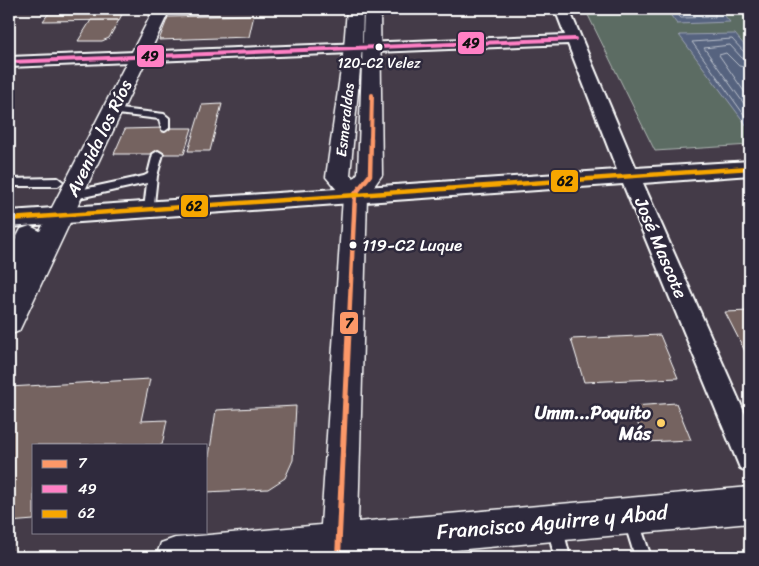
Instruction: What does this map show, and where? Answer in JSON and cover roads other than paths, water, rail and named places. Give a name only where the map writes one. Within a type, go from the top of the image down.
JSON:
[{"type":"main road","name":"Avenida los Ríos","points":[[9,278],[112,111],[148,9]]},
{"type":"main road","name":"Avenida los Ríos","points":[[9,322],[57,203],[131,57],[162,9]]},
{"type":"main road","name":"Esmeraldas","points":[[354,9],[363,48],[370,175],[355,194]]},
{"type":"main road","name":"Esmeraldas","points":[[363,48],[372,9]]},
{"type":"main road","points":[[339,549],[355,194]]},
{"type":"main road","name":"Francisco Aguirre y Abad","points":[[175,557],[339,549],[555,522],[750,505]]},
{"type":"street","name":"José Mascote","points":[[562,9],[630,177],[750,458]]},
{"type":"street","points":[[9,62],[575,39]]},
{"type":"street","points":[[9,219],[57,203],[149,210],[355,194],[750,168]]},
{"type":"lane","points":[[112,111],[161,116],[165,118],[164,128]]},
{"type":"lane","points":[[149,210],[152,176],[158,154]]},
{"type":"lane","points":[[9,183],[57,203],[152,176]]},
{"type":"lane","points":[[630,515],[643,557]]},
{"type":"lane","points":[[555,522],[562,557]]},
{"type":"water","points":[[666,9],[719,9],[730,22],[677,24]]},
{"type":"water","points":[[735,34],[750,52],[750,130],[679,35]]},
{"type":"place","name":"120-C2 Velez","points":[[379,47]]},
{"type":"place","name":"119-C2 Luque","points":[[353,245]]},
{"type":"place","name":"Umm...Poquito Más","points":[[661,423]]}]
